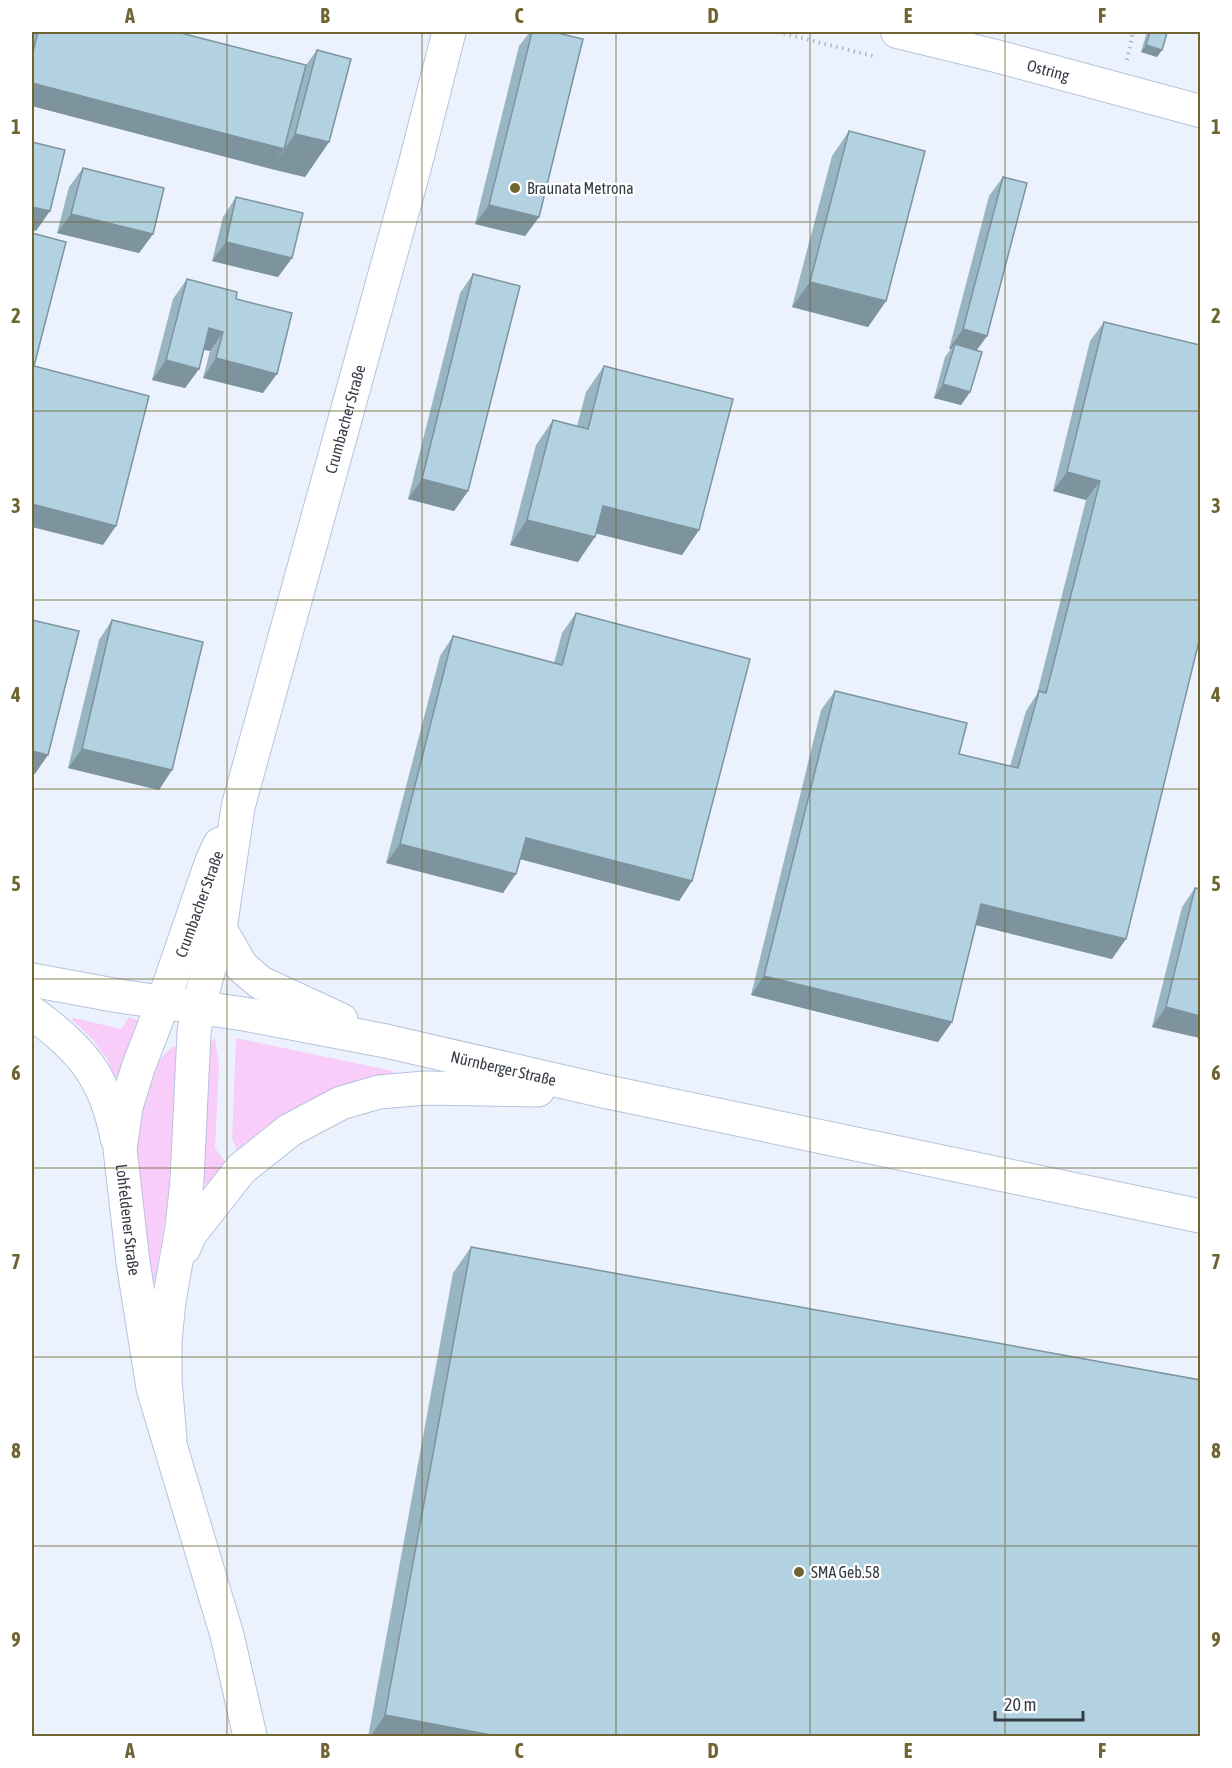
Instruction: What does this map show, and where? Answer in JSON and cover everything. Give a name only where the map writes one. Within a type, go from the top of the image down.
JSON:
[{"type":"main road","name":"Crumbacher Straße","points":[[198,1008],[220,929],[238,807],[411,180],[449,32]]},
{"type":"main road","name":"Crumbacher Straße","points":[[164,1003],[212,861],[238,807]]},
{"type":"main road","points":[[220,929],[242,967],[261,983],[386,1041]]},
{"type":"main road","name":"Nürnberger Straße","points":[[32,980],[164,1003],[244,1014],[386,1041],[809,1136],[1200,1216]]},
{"type":"main road","name":"Lohfeldener Straße","points":[[164,1003],[138,1068],[126,1107],[120,1149],[133,1262],[153,1388],[227,1635],[250,1737]]},
{"type":"main road","name":"Lohfeldener Straße","points":[[170,1439],[165,1380],[165,1341],[187,1179],[194,1033],[198,1008]]},
{"type":"main road","points":[[32,1013],[60,1033],[86,1060],[106,1094],[120,1149]]},
{"type":"main road","points":[[176,1269],[190,1234],[241,1169],[290,1130],[341,1103],[380,1092],[425,1088],[603,1091]]},
{"type":"street","name":"Ostring","points":[[897,32],[1200,111]]},
{"type":"path","points":[[1126,63],[1133,32]]},
{"type":"shaded area","points":[[129,1017],[140,1021],[118,1077],[114,1076],[107,1059],[92,1039],[71,1019],[121,1029]]},
{"type":"shaded area","points":[[215,1038],[219,1065],[215,1148],[226,1163],[206,1184],[202,1182],[210,1041]]},
{"type":"shaded area","points":[[236,1038],[393,1071],[395,1080],[305,1105],[264,1129],[238,1153],[232,1139]]},
{"type":"shaded area","points":[[176,1046],[178,1050],[168,1202],[155,1281],[151,1281],[134,1147],[149,1077],[163,1056]]},
{"type":"building","points":[[38,32],[177,32],[306,65],[284,149],[32,83],[32,56]]},
{"type":"building","points":[[532,32],[553,32],[583,39],[539,217],[489,205]]},
{"type":"building","points":[[1150,32],[1167,33],[1162,50],[1146,45]]},
{"type":"building","points":[[317,50],[351,59],[329,142],[295,134]]},
{"type":"building","points":[[849,131],[925,151],[886,301],[810,282]]},
{"type":"building","points":[[32,142],[65,150],[50,211],[32,207]]},
{"type":"building","points":[[83,168],[164,188],[153,234],[71,214]]},
{"type":"building","points":[[1003,177],[1027,183],[987,336],[963,329]]},
{"type":"building","points":[[236,197],[303,213],[292,258],[226,242]]},
{"type":"building","points":[[32,233],[66,242],[34,366],[149,396],[116,526],[32,504]]},
{"type":"building","points":[[473,274],[520,286],[468,491],[422,479]]},
{"type":"building","points":[[187,279],[237,292],[236,299],[292,313],[277,374],[216,358],[223,332],[209,328],[199,369],[166,360]]},
{"type":"building","points":[[1104,322],[1200,345],[1200,637],[1126,939],[981,904],[952,1022],[764,976],[835,691],[967,723],[959,754],[1018,768],[1039,691],[1046,693],[1100,481],[1067,472]]},
{"type":"building","points":[[955,344],[982,352],[970,392],[943,384]]},
{"type":"building","points":[[604,366],[733,399],[699,530],[603,506],[595,537],[527,520],[553,420],[588,429]]},
{"type":"building","points":[[576,613],[750,659],[692,881],[526,838],[516,874],[400,844],[453,636],[562,665]]},
{"type":"building","points":[[32,620],[79,631],[48,755],[32,751]]},
{"type":"building","points":[[112,620],[203,642],[172,770],[82,749]]},
{"type":"building","points":[[1195,888],[1200,889],[1200,1016],[1166,1007]]},
{"type":"building","name":"SMA Geb.58","points":[[471,1247],[1200,1380],[1200,1737],[502,1737],[385,1715]]},
{"type":"place","name":"Braunata Metrona","points":[[515,188]]},
{"type":"place","name":"SMA Geb.58","points":[[799,1572]]}]
